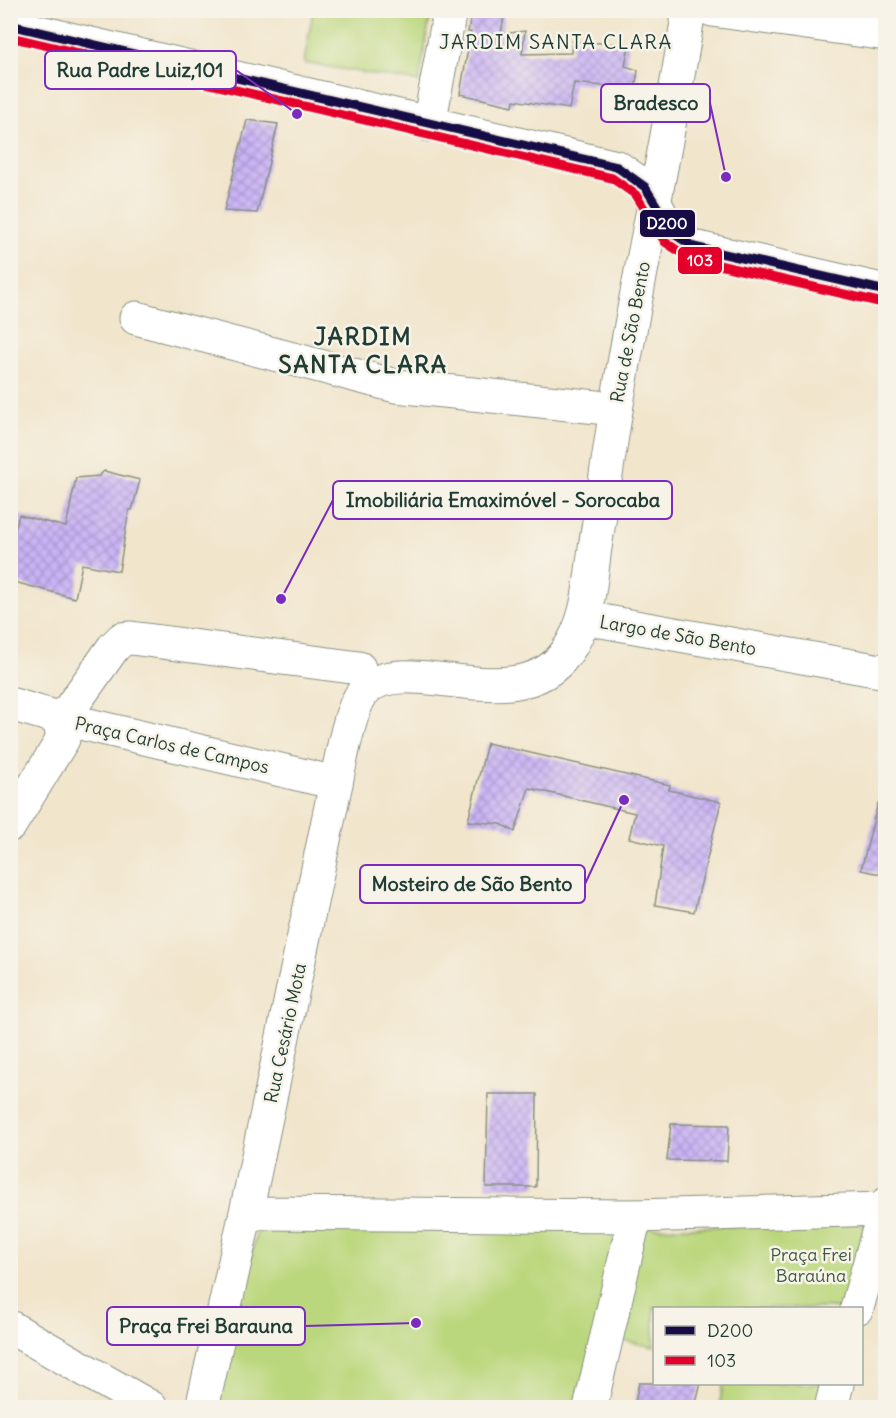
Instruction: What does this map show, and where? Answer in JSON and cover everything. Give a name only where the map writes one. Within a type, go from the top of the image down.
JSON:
[{"type":"street","points":[[429,125],[450,10]]},
{"type":"street","name":"Rua de São Bento","points":[[585,618],[616,409],[688,10]]},
{"type":"street","points":[[712,10],[885,34]]},
{"type":"street","points":[[10,25],[429,125],[617,167],[640,183],[654,200],[664,221],[674,234],[694,247],[885,291]]},
{"type":"street","points":[[617,167],[642,161],[664,147]]},
{"type":"street","points":[[136,318],[396,386],[616,409]]},
{"type":"street","name":"Largo de São Bento","points":[[372,678],[489,684],[518,681],[537,676],[563,657],[585,618],[885,672]]},
{"type":"street","name":"Praça Carlos de Campos","points":[[59,718],[69,710],[113,648],[122,639],[131,638],[372,678]]},
{"type":"street","name":"Rua Cesário Mota","points":[[202,1407],[249,1199],[349,726],[372,678]]},
{"type":"street","points":[[10,704],[59,718],[63,739],[10,825]]},
{"type":"street","name":"Praça Carlos de Campos","points":[[59,718],[336,783]]},
{"type":"street","points":[[249,1199],[251,1206],[260,1213],[634,1216],[885,1207],[857,1307]]},
{"type":"street","points":[[590,1407],[634,1216]]},
{"type":"street","points":[[10,1327],[152,1407]]},
{"type":"street","points":[[831,1407],[836,1385]]},
{"type":"green space","points":[[313,11],[431,11],[419,82],[304,63]]},
{"type":"green space","name":"Praça Frei Baraúna","points":[[865,1223],[847,1307],[653,1307],[653,1347],[616,1339],[644,1228]]},
{"type":"green space","points":[[264,1227],[618,1227],[580,1407],[214,1408],[257,1232]]},
{"type":"green space","points":[[723,1385],[828,1385],[822,1407],[719,1408]]},
{"type":"building","points":[[472,10],[505,10],[501,34],[525,31],[522,54],[571,53],[572,41],[629,45],[625,66],[638,70],[635,89],[574,83],[569,109],[514,100],[513,106],[460,94],[471,32],[468,32]]},
{"type":"building","points":[[247,120],[278,124],[257,213],[224,211]]},
{"type":"building","points":[[104,471],[140,480],[132,510],[129,510],[119,571],[82,564],[75,598],[10,581],[10,547],[19,515],[66,527],[76,478],[99,476]]},
{"type":"building","points":[[487,743],[670,785],[669,790],[721,802],[694,912],[655,905],[663,846],[629,838],[635,813],[529,788],[515,832],[501,824],[468,821]]},
{"type":"building","points":[[878,803],[885,804],[885,875],[861,870]]},
{"type":"building","points":[[488,1094],[537,1094],[536,1187],[486,1187]]},
{"type":"building","points":[[671,1124],[729,1125],[727,1161],[667,1160]]},
{"type":"building","points":[[639,1383],[700,1385],[695,1407],[634,1407]]},
{"type":"transit line","name":"D200","points":[[10,25],[617,167],[645,187],[674,234],[694,247],[886,291]]},
{"type":"transit line","name":"103","points":[[10,37],[612,178],[636,195],[665,242],[689,258],[883,303]]},
{"type":"place","name":"Rua Padre Luiz,101","points":[[297,114]]},
{"type":"place","name":"Bradesco","points":[[726,177]]},
{"type":"place","name":"Imobiliária Emaximóvel - Sorocaba","points":[[281,599]]},
{"type":"place","name":"Mosteiro de São Bento","points":[[624,800]]},
{"type":"place","name":"Praça Frei Barauna","points":[[416,1323]]},
{"type":"district","name":"JARDIM SANTA CLARA","points":[[556,41]]},
{"type":"district","name":"JARDIM SANTA CLARA","points":[[363,350]]}]
